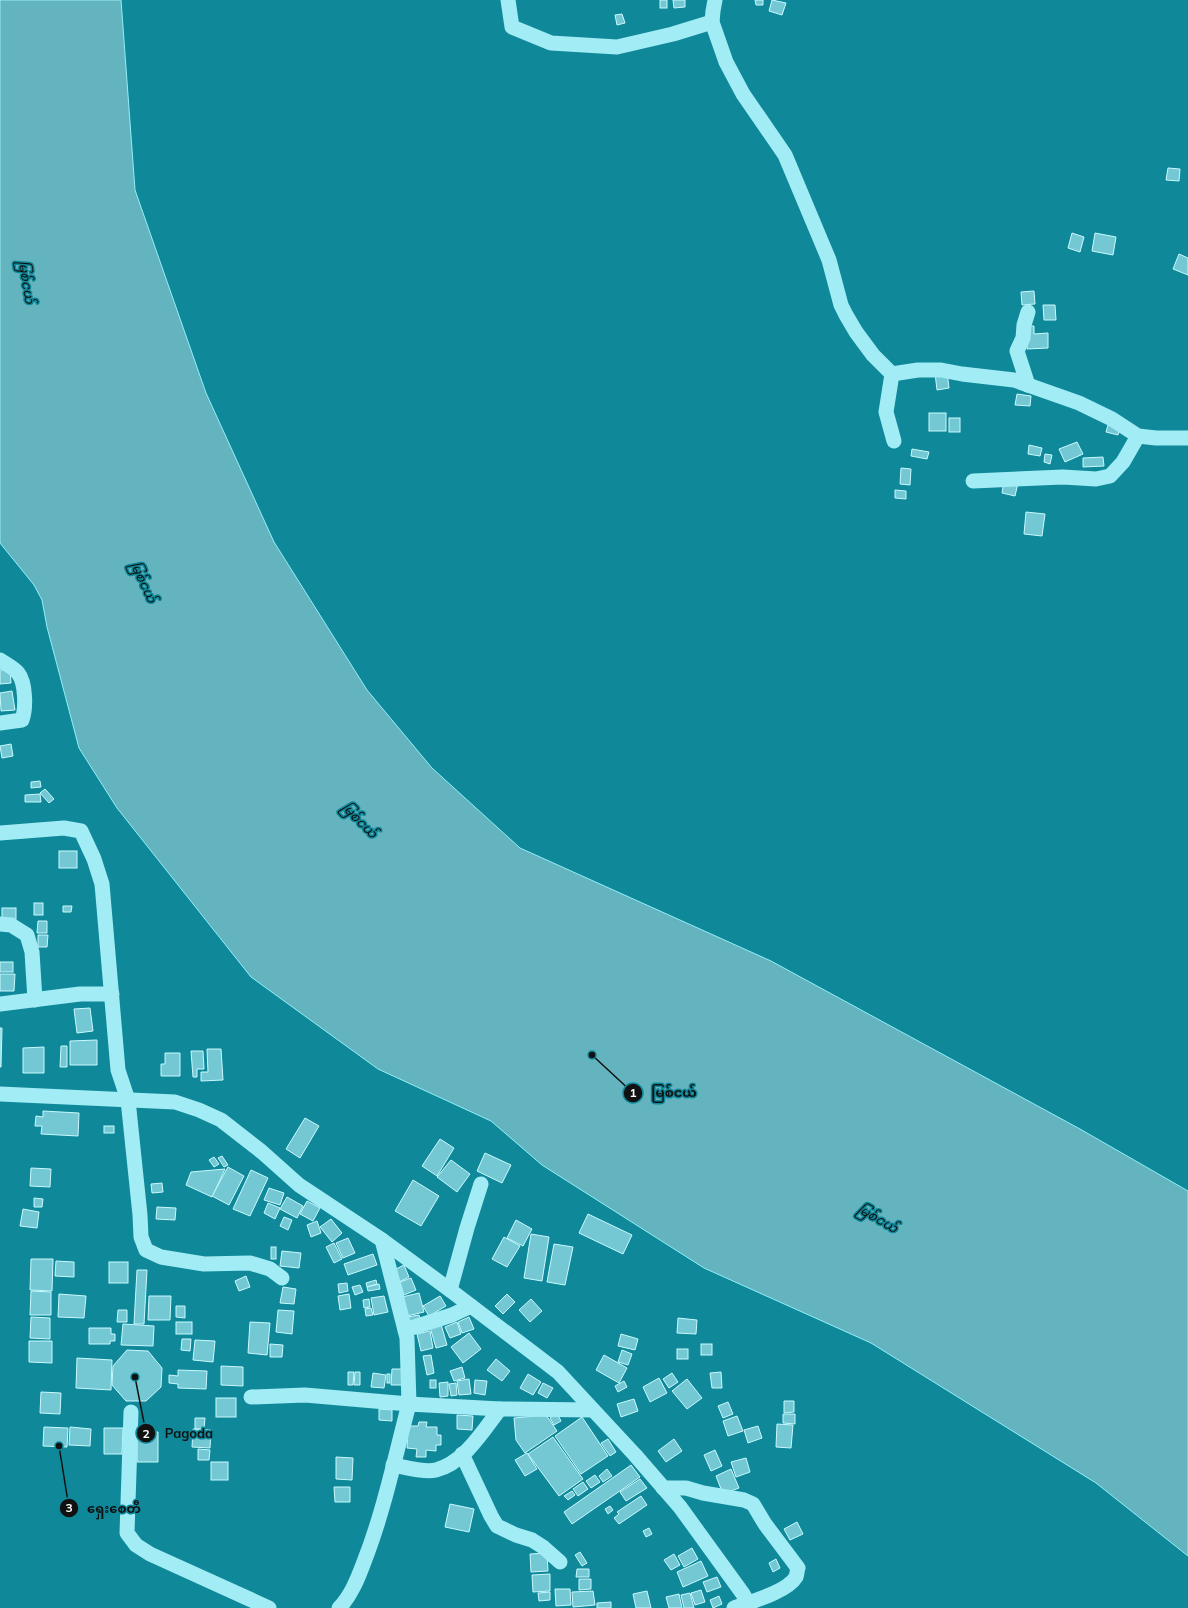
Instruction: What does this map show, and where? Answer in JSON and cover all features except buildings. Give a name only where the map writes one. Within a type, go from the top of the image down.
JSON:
[{"type":"street","points":[[508,0],[512,26],[551,43],[617,47],[673,34],[712,22]]},
{"type":"street","points":[[716,0],[712,22],[726,62],[743,94],[787,161],[829,260],[846,314],[856,332],[873,355],[892,374]]},
{"type":"street","points":[[1028,312],[1024,325],[1023,338],[1017,351],[1028,385]]},
{"type":"street","points":[[892,374],[918,370],[942,370],[962,374],[1014,380],[1079,403],[1112,419],[1138,436],[1156,438],[1188,438]]},
{"type":"street","points":[[892,374],[886,412],[894,441]]},
{"type":"street","points":[[973,481],[982,479],[1063,477],[1096,479],[1110,476],[1123,462],[1138,436]]},
{"type":"street","points":[[0,660],[18,672],[23,681],[25,712],[22,720],[0,723]]},
{"type":"street","points":[[0,833],[64,828],[81,831],[94,859],[102,884],[118,1070],[128,1100],[139,1200],[141,1237],[146,1250],[161,1257],[204,1264],[250,1263],[270,1269],[282,1278]]},
{"type":"street","points":[[0,924],[11,925],[27,935],[32,952],[35,1000]]},
{"type":"street","points":[[0,1004],[80,994],[112,994]]},
{"type":"street","points":[[0,1094],[175,1102],[199,1110],[221,1120],[262,1152],[299,1185],[382,1240],[558,1372],[680,1506],[733,1578],[743,1594],[743,1606],[761,1599],[787,1585],[796,1577],[798,1568],[765,1524],[753,1504],[744,1500],[703,1493],[686,1488],[664,1488]]},
{"type":"street","points":[[450,1290],[481,1184]]},
{"type":"street","points":[[339,1608],[356,1583],[369,1549],[384,1502],[409,1404],[407,1338],[382,1240]]},
{"type":"street","points":[[405,1330],[452,1315],[471,1306]]},
{"type":"street","points":[[251,1397],[304,1395],[409,1404],[500,1409],[593,1410]]},
{"type":"street","points":[[393,1464],[421,1470],[435,1470],[451,1462],[462,1454],[500,1409]]},
{"type":"street","points":[[131,1412],[127,1533],[136,1545],[150,1554],[270,1608]]},
{"type":"street","points":[[462,1454],[490,1516],[497,1526],[516,1535],[532,1540],[543,1547],[560,1562]]},
{"type":"water","points":[[0,0],[121,0],[135,190],[206,393],[274,542],[367,690],[432,768],[520,848],[771,961],[1080,1129],[1188,1191],[1188,1556],[1096,1483],[871,1343],[704,1268],[542,1165],[491,1121],[378,1069],[251,977],[117,808],[79,748],[47,627],[42,600],[34,585],[0,543]]},
{"type":"place","name":"မြစ်ငယ်","points":[[592,1055]]},
{"type":"place","name":"Pagoda","points":[[135,1377]]},
{"type":"place","name":"ရှေးစေတီ","points":[[59,1446]]}]
